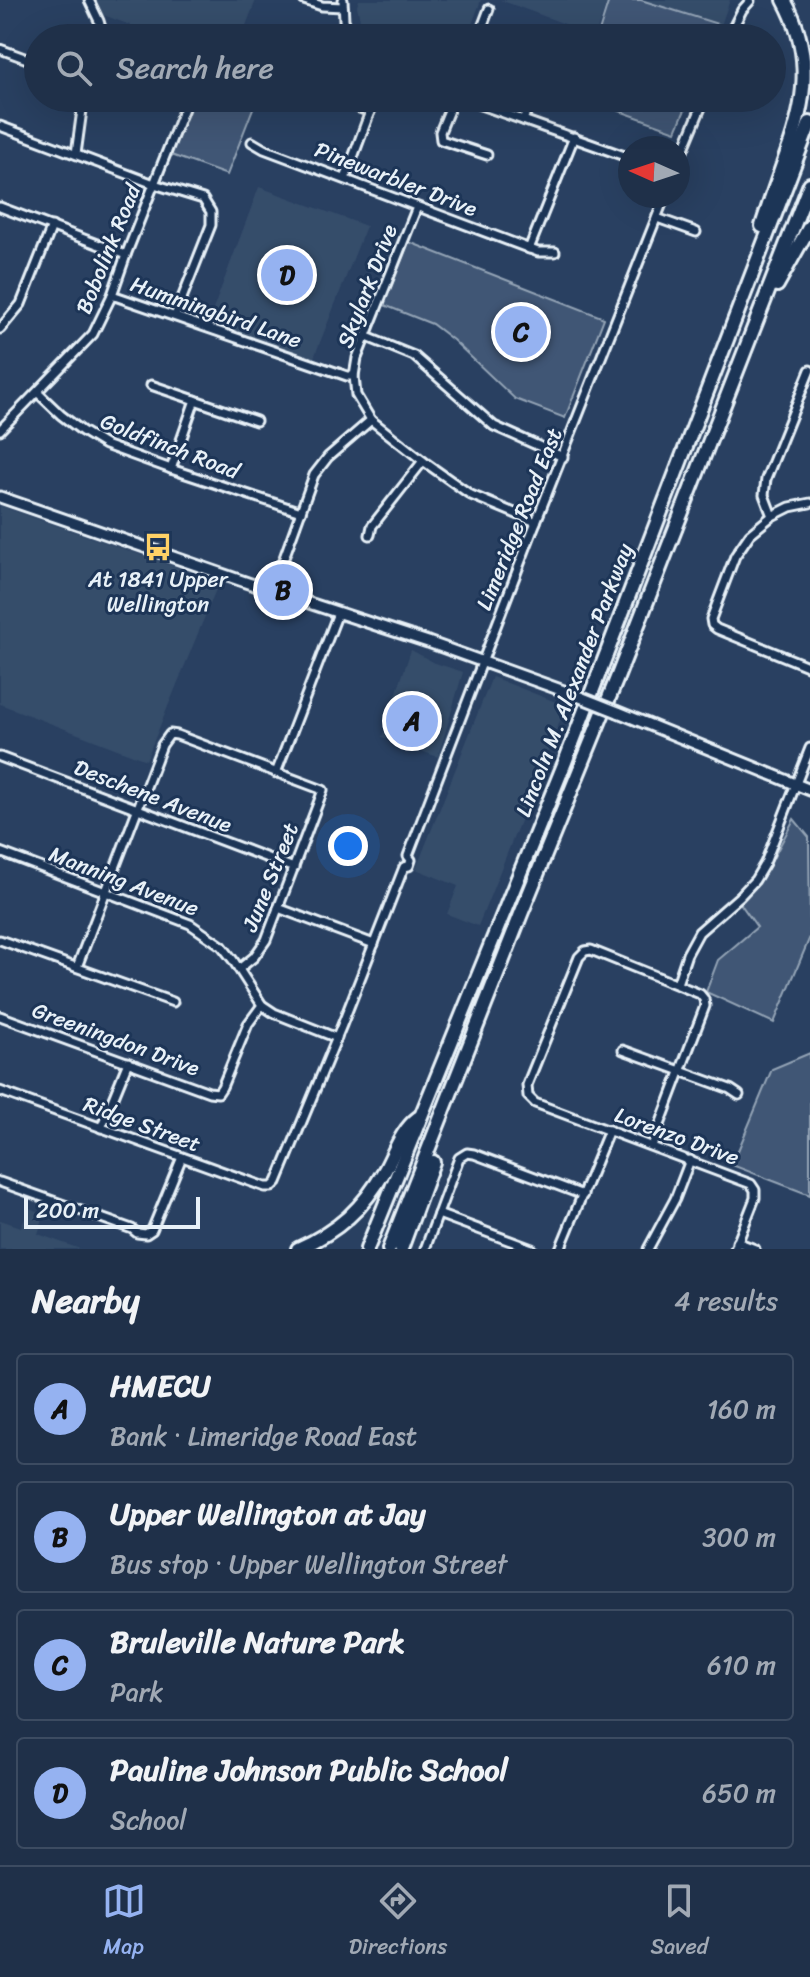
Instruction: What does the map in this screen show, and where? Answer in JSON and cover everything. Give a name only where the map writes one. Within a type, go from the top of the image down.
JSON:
[{"type":"highway","points":[[725,343],[728,323],[804,103],[809,80],[805,39],[795,15],[784,0]]},
{"type":"highway","name":"Lincoln M. Alexander Parkway","points":[[367,1249],[565,762],[810,123]]},
{"type":"highway","name":"Lincoln M. Alexander Parkway","points":[[389,1249],[810,184]]},
{"type":"highway","points":[[761,307],[773,292],[810,226]]},
{"type":"highway","points":[[401,1249],[448,1119],[450,1097]]},
{"type":"highway","points":[[298,1249],[343,1224],[366,1200],[407,1126],[420,1116]]},
{"type":"main road","points":[[0,497],[575,695],[810,790]]},
{"type":"street","points":[[89,0],[100,24]]},
{"type":"street","points":[[304,0],[322,6],[343,3],[346,24]]},
{"type":"street","points":[[735,24],[750,1]]},
{"type":"street","points":[[483,24],[489,9]]},
{"type":"street","points":[[0,49],[24,58]]},
{"type":"street","points":[[76,154],[82,112]]},
{"type":"street","name":"Bobolink Road","points":[[0,430],[93,334],[112,295],[182,112]]},
{"type":"street","points":[[345,179],[370,112]]},
{"type":"street","points":[[448,112],[440,132],[441,140],[487,155]]},
{"type":"street","points":[[500,112],[618,154]]},
{"type":"street","points":[[523,120],[526,112]]},
{"type":"street","points":[[689,136],[699,112]]},
{"type":"street","points":[[0,126],[154,184],[203,199],[211,212],[211,225],[175,316]]},
{"type":"street","points":[[529,249],[574,137]]},
{"type":"street","name":"Pinewarbler Drive","points":[[252,142],[529,249],[555,252]]},
{"type":"street","points":[[0,207],[126,255]]},
{"type":"street","name":"Skylark Drive","points":[[417,207],[357,358],[354,376],[356,395],[371,420],[471,495],[536,522]]},
{"type":"street","name":"Limeridge Road East","points":[[272,1187],[277,1182],[337,1038],[404,867],[404,857],[408,856],[661,208]]},
{"type":"street","points":[[657,218],[696,232]]},
{"type":"street","points":[[1,327],[21,304],[52,226]]},
{"type":"street","name":"Hummingbird Lane","points":[[112,295],[354,376]]},
{"type":"street","points":[[367,337],[414,356],[494,426],[563,457]]},
{"type":"street","points":[[772,516],[764,490],[766,479],[810,370]]},
{"type":"street","points":[[151,385],[256,421]]},
{"type":"street","name":"Goldfinch Road","points":[[38,393],[61,415],[105,445],[301,512]]},
{"type":"street","points":[[171,469],[195,400]]},
{"type":"street","points":[[272,591],[314,475],[328,457],[371,420]]},
{"type":"street","points":[[370,535],[372,526],[423,461]]},
{"type":"street","points":[[810,503],[790,507],[772,516],[750,534],[735,556],[711,619],[717,629],[810,667]]},
{"type":"street","points":[[77,967],[162,745],[170,734],[276,773],[338,613]]},
{"type":"street","points":[[652,1146],[705,1006],[700,994],[677,984],[687,954],[699,932],[755,880],[765,863],[810,748]]},
{"type":"street","name":"Deschene Avenue","points":[[0,757],[294,868]]},
{"type":"street","name":"June Street","points":[[239,969],[263,945],[323,790],[276,773]]},
{"type":"street","name":"Manning Avenue","points":[[0,852],[190,924],[222,946],[262,1005]]},
{"type":"street","points":[[278,908],[374,944]]},
{"type":"street","points":[[0,940],[173,1002]]},
{"type":"street","name":"Lorenzo Drive","points":[[677,984],[591,950],[585,951],[579,957],[567,985],[527,1085],[527,1094],[535,1103],[754,1186],[755,1198],[736,1245]]},
{"type":"street","points":[[262,1005],[274,1013],[337,1038]]},
{"type":"street","name":"Greeningdon Drive","points":[[0,1016],[218,1093],[248,1024],[262,1005]]},
{"type":"street","points":[[623,1050],[739,1095]]},
{"type":"street","points":[[101,1128],[128,1062]]},
{"type":"street","name":"Ridge Street","points":[[0,1091],[272,1187]]},
{"type":"street","points":[[560,1249],[609,1130]]},
{"type":"street","points":[[425,1249],[459,1158],[467,1153],[583,1195]]},
{"type":"street","points":[[0,1182],[146,1234],[152,1230],[182,1157]]},
{"type":"street","points":[[648,1249],[675,1199],[690,1160]]},
{"type":"street","points":[[438,1214],[532,1249]]},
{"type":"street","points":[[736,1245],[755,1249]]},
{"type":"shaded area","points":[[94,0],[256,0],[247,24],[127,24],[101,14]]},
{"type":"shaded area","points":[[359,0],[481,0],[472,24],[361,24],[357,6]]},
{"type":"shaded area","points":[[500,0],[608,0],[599,24],[565,24]]},
{"type":"shaded area","points":[[609,0],[641,0],[718,24],[601,24]]},
{"type":"shaded area","points":[[641,0],[730,0],[721,24]]},
{"type":"shaded area","points":[[188,112],[252,112],[227,175],[171,155]]},
{"type":"shaded area","points":[[622,112],[684,112],[676,131]]},
{"type":"shaded area","points":[[259,187],[366,226],[313,360],[208,323]]},
{"type":"shaded area","points":[[409,242],[604,318],[565,418],[515,399],[432,324],[384,305]]},
{"type":"shaded area","points":[[0,506],[219,582],[146,760],[0,704]]},
{"type":"shaded area","points":[[411,650],[435,663],[463,672],[438,757],[382,737]]},
{"type":"shaded area","points":[[492,677],[566,706],[478,926],[447,914],[458,886],[416,869]]},
{"type":"shaded area","points":[[794,819],[809,837],[810,937],[774,1023],[706,992],[718,960],[757,927],[740,903],[767,870]]},
{"type":"shaded area","points":[[810,1053],[810,1195],[732,1165],[772,1069]]},
{"type":"shaded area","points":[[30,1208],[44,1215],[38,1234],[80,1249],[0,1249],[0,1220],[21,1227]]},
{"type":"place","name":"Pauline Johnson Public School","points":[[287,275]]},
{"type":"place","name":"Bruleville Nature Park","points":[[521,332]]},
{"type":"place","name":"At 1841 Upper Wellington","points":[[158,547]]},
{"type":"place","name":"Upper Wellington at Jay","points":[[283,590]]},
{"type":"place","name":"HMECU","points":[[412,721]]}]
